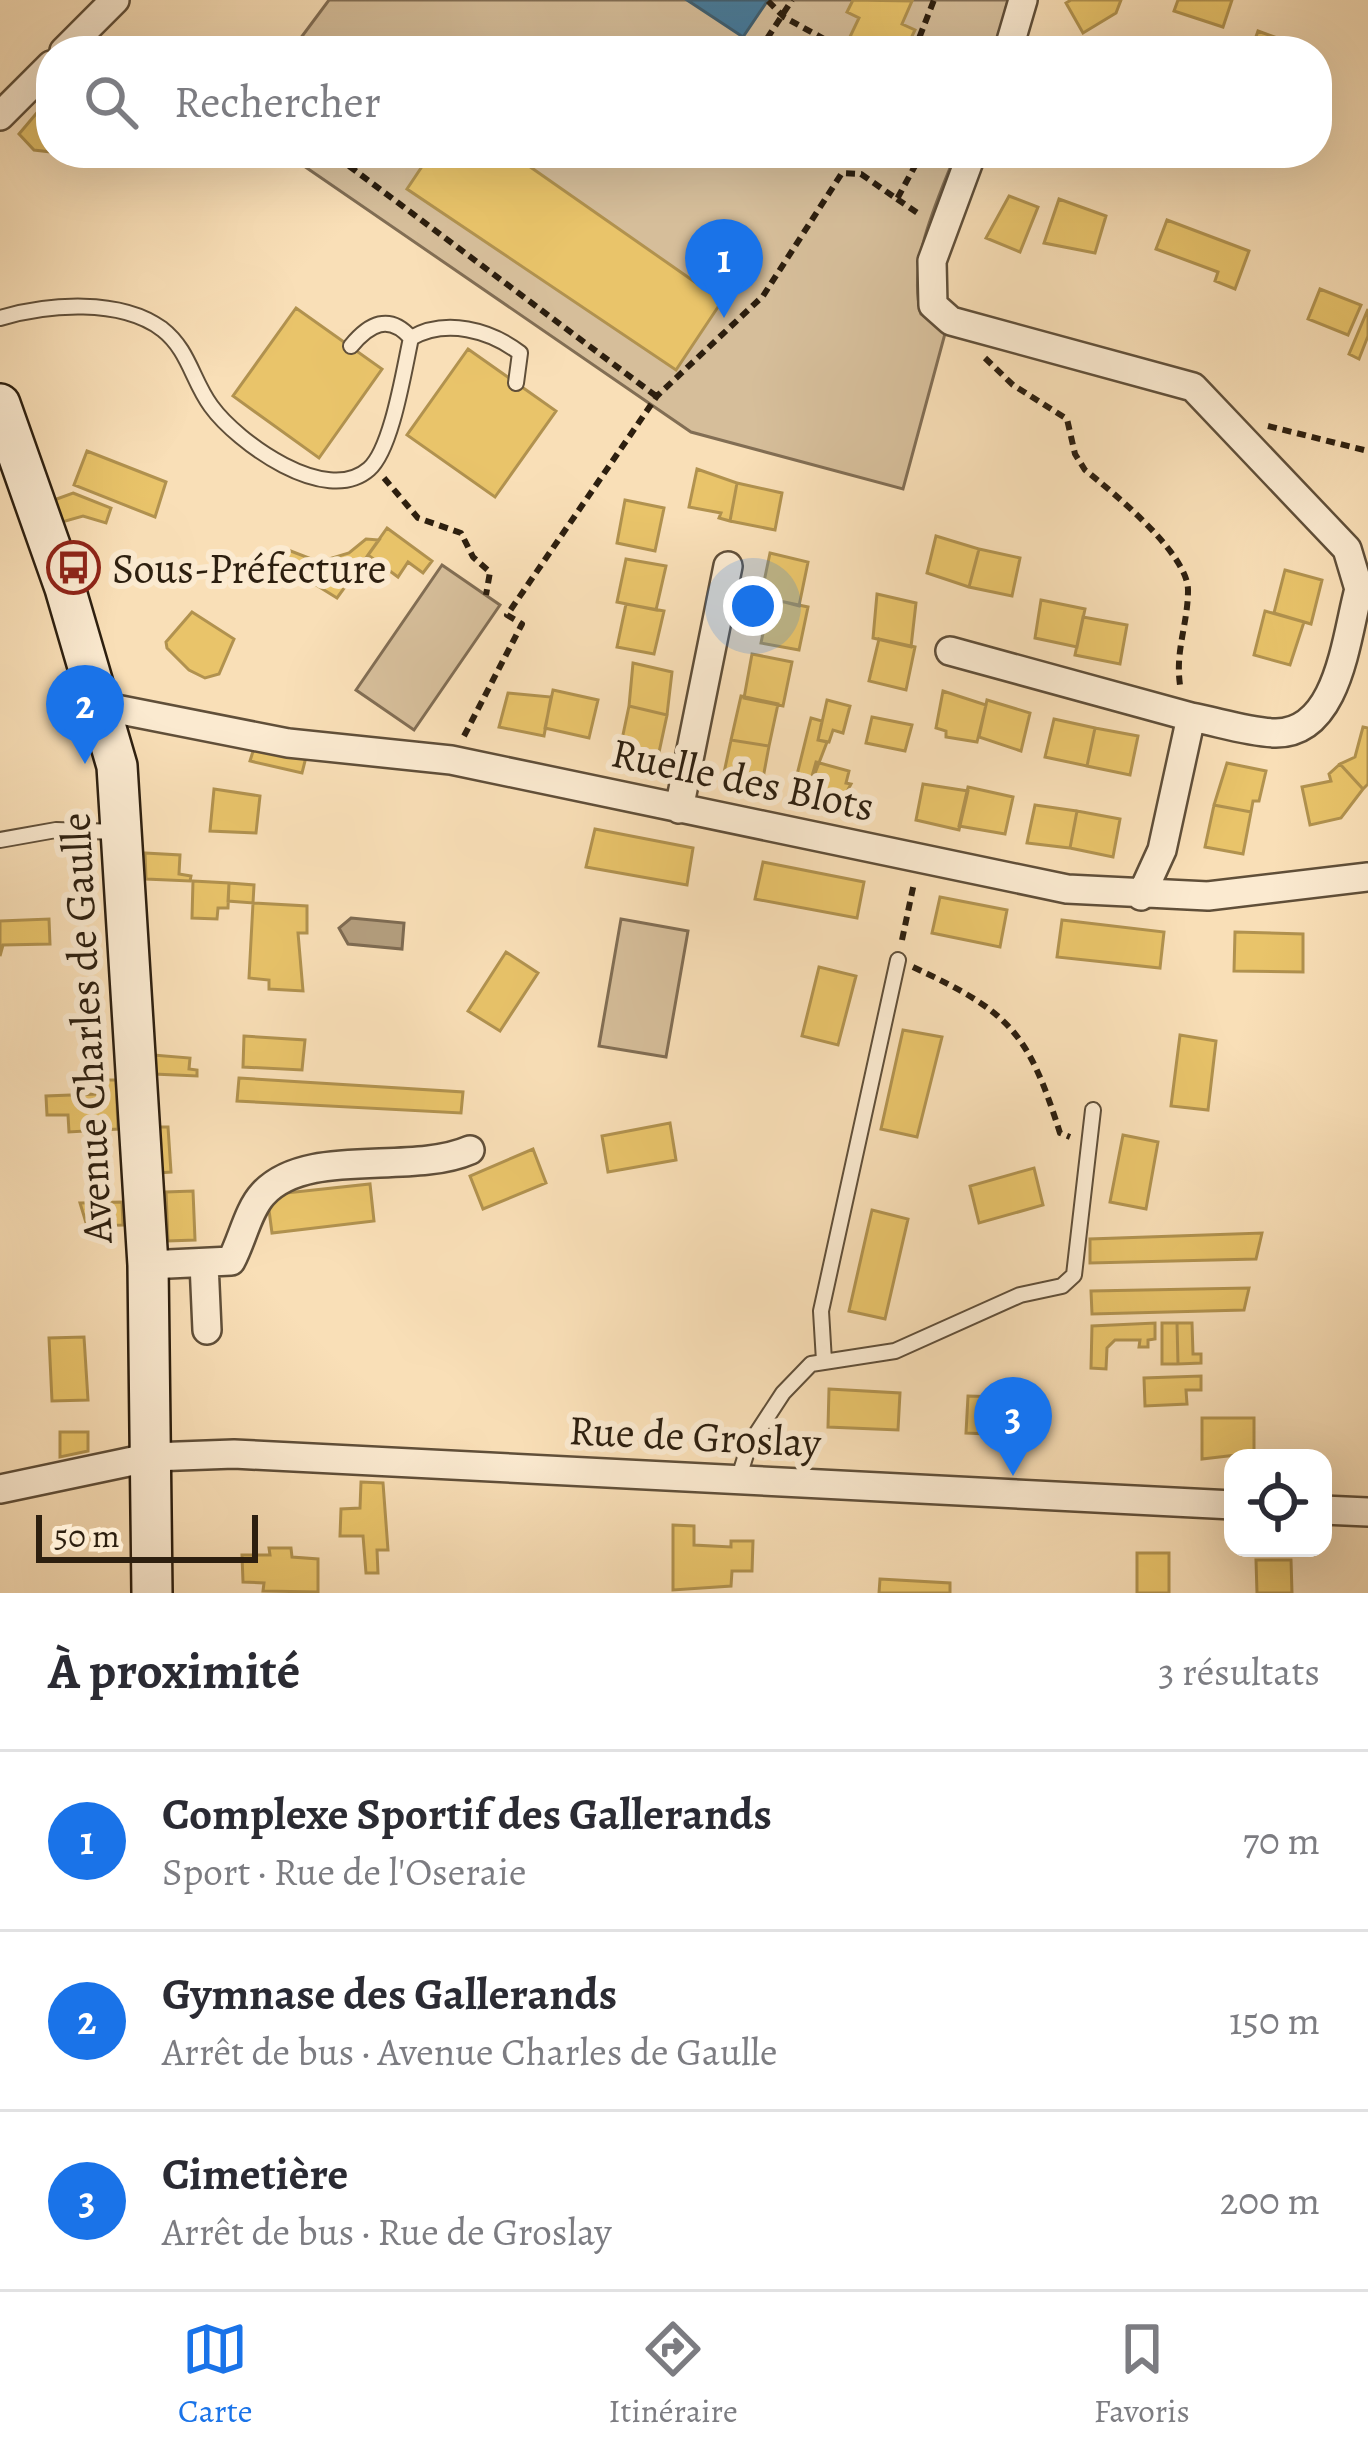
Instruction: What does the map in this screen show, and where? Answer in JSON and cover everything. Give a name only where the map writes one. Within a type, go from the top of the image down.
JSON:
[{"type":"main road","name":"Avenue Charles de Gaulle","points":[[0,404],[104,712],[117,766],[148,1264],[152,1593]]},
{"type":"street","points":[[79,36],[115,0]]},
{"type":"street","points":[[1012,36],[1023,0]]},
{"type":"street","points":[[0,116],[36,79]]},
{"type":"street","points":[[950,650],[1191,717],[1275,733],[1301,729],[1324,710],[1359,589],[1358,569],[1347,549],[1193,388],[951,321],[933,305],[932,261],[966,168]]},
{"type":"street","points":[[679,809],[728,566]]},
{"type":"street","name":"Ruelle des Blots","points":[[104,712],[116,709],[288,743],[452,760],[1067,889],[1208,896],[1368,878]]},
{"type":"street","points":[[1141,896],[1162,850],[1191,717]]},
{"type":"street","points":[[148,1264],[231,1261],[259,1198],[298,1171],[446,1160],[470,1150]]},
{"type":"street","points":[[204,1263],[207,1330]]},
{"type":"street","name":"Rue de Groslay","points":[[0,1490],[152,1457],[234,1454],[1224,1505]]},
{"type":"street","points":[[1332,1510],[1368,1512]]},
{"type":"lane","points":[[0,318],[61,309],[139,316],[185,351],[211,407],[280,466],[320,479],[354,478],[372,468],[386,435],[411,338],[427,328],[496,335],[520,353],[516,382]]},
{"type":"lane","points":[[350,346],[367,327],[386,323],[401,327],[411,338]]},
{"type":"lane","points":[[0,840],[56,830],[123,832]]},
{"type":"lane","points":[[824,1361],[821,1311],[898,960]]},
{"type":"lane","points":[[738,1480],[748,1444],[783,1393],[811,1364],[895,1351],[1020,1295],[1062,1286],[1074,1276],[1094,1110]]},
{"type":"path","points":[[770,36],[792,0]]},
{"type":"path","points":[[920,36],[934,0]]},
{"type":"path","points":[[768,1],[819,36]]},
{"type":"path","points":[[352,168],[657,396]]},
{"type":"path","points":[[452,760],[522,624],[507,615],[657,396],[782,272],[842,173],[861,174],[897,199],[914,168]]},
{"type":"path","points":[[968,326],[996,372],[1067,419],[1075,454],[1085,470],[1176,554],[1189,585],[1176,655],[1191,717]]},
{"type":"path","points":[[1217,413],[1368,451]]},
{"type":"path","points":[[372,468],[418,518],[461,533],[473,557],[490,572],[486,595]]},
{"type":"path","points":[[919,859],[898,960],[964,991],[1014,1026],[1040,1071],[1060,1133],[1090,1145]]},
{"type":"shaded area","points":[[329,0],[1008,0],[999,36],[302,36]]},
{"type":"shaded area","points":[[307,168],[950,168],[933,212],[918,274],[921,314],[946,330],[903,489],[691,432]]},
{"type":"shaded area","points":[[442,565],[500,605],[414,730],[356,690]]},
{"type":"shaded area","points":[[351,918],[404,923],[402,949],[348,944],[339,928]]},
{"type":"shaded area","points":[[621,919],[688,931],[666,1057],[599,1046]]},
{"type":"building: Logements","points":[[853,0],[912,1],[902,24],[915,30],[912,36],[850,36],[859,18],[847,12]]},
{"type":"building: Logements","points":[[1121,0],[1116,13],[1083,33],[1066,3]]},
{"type":"building: Logements","points":[[1178,0],[1232,0],[1223,27],[1174,11]]},
{"type":"building: Logements","points":[[36,114],[36,150],[19,134]]},
{"type":"building: Logements","points":[[421,168],[532,168],[722,301],[676,370],[407,189]]},
{"type":"building: Logements","points":[[1009,196],[1038,207],[1020,252],[986,238]]},
{"type":"building: Logements","points":[[1059,199],[1106,216],[1095,253],[1044,243]]},
{"type":"building: Logements","points":[[1167,220],[1249,251],[1235,289],[1215,281],[1218,272],[1156,249]]},
{"type":"building: Logements","points":[[1320,289],[1361,305],[1348,335],[1308,319]]},
{"type":"building: Logements","points":[[296,308],[382,369],[319,458],[233,396]]},
{"type":"building: Logements","points":[[1368,309],[1368,336],[1359,359],[1349,354]]},
{"type":"building: Logements","points":[[468,349],[556,411],[495,497],[407,435]]},
{"type":"building: Logements","points":[[87,451],[166,482],[155,517],[74,485]]},
{"type":"building: Logements","points":[[697,469],[737,483],[730,521],[719,518],[721,513],[689,507]]},
{"type":"building: Logements","points":[[737,483],[782,493],[775,530],[730,521]]},
{"type":"building: Logements","points":[[73,493],[111,508],[106,523],[83,516],[62,522],[54,500]]},
{"type":"building: Logements","points":[[625,500],[664,508],[655,551],[617,543]]},
{"type":"building: Logements","points":[[387,528],[432,561],[423,573],[408,562],[398,577],[368,555]]},
{"type":"building: Logements","points":[[936,536],[979,549],[969,587],[927,573]]},
{"type":"building: Logements","points":[[366,539],[379,540],[337,598],[271,557],[283,548],[319,562],[349,553]]},
{"type":"building: Logements","points":[[979,549],[1020,558],[1012,596],[969,587]]},
{"type":"building: Logements","points":[[770,553],[808,562],[799,606],[761,596]]},
{"type":"building: Logements","points":[[626,559],[666,566],[656,610],[617,602]]},
{"type":"building: Logements","points":[[1285,570],[1322,580],[1311,624],[1274,613]]},
{"type":"building: Logements","points":[[877,594],[916,603],[911,647],[873,638]]},
{"type":"building: Logements","points":[[770,599],[808,607],[799,650],[761,643]]},
{"type":"building: Logements","points":[[1041,600],[1085,609],[1077,647],[1035,638]]},
{"type":"building: Logements","points":[[626,604],[664,611],[654,654],[617,647]]},
{"type":"building: Logements","points":[[1265,611],[1304,622],[1290,665],[1254,655]]},
{"type":"building: Logements","points":[[192,612],[234,639],[219,674],[205,678],[189,670],[167,648],[166,642]]},
{"type":"building: Logements","points":[[1083,617],[1127,625],[1120,664],[1075,655]]},
{"type":"building: Logements","points":[[879,639],[915,647],[906,690],[869,681]]},
{"type":"building: Logements","points":[[752,654],[792,662],[783,706],[744,698]]},
{"type":"building: Logements","points":[[633,663],[672,672],[667,715],[629,706]]},
{"type":"building: Logements","points":[[553,690],[598,700],[589,738],[545,728]]},
{"type":"building: Logements","points":[[943,691],[986,705],[977,742],[946,737],[946,731],[936,728]]},
{"type":"building: Logements","points":[[508,693],[551,697],[544,736],[499,727]]},
{"type":"building: Logements","points":[[741,696],[778,704],[769,746],[731,740]]},
{"type":"building: Logements","points":[[827,700],[850,706],[843,733],[833,730],[829,742],[818,740]]},
{"type":"building: Logements","points":[[987,700],[1030,713],[1021,751],[979,737]]},
{"type":"building: Logements","points":[[629,706],[667,715],[658,757],[620,749]]},
{"type":"building: Logements","points":[[872,717],[912,725],[905,751],[866,743]]},
{"type":"building: Logements","points":[[811,718],[822,721],[818,740],[827,742],[807,794],[793,791]]},
{"type":"building: Logements","points":[[1054,719],[1095,728],[1087,766],[1045,757]]},
{"type":"building: Logements","points":[[1363,727],[1368,728],[1368,784],[1363,789],[1340,764],[1355,757]]},
{"type":"building: Logements","points":[[1095,728],[1138,736],[1130,775],[1087,766]]},
{"type":"building: Logements","points":[[731,740],[769,746],[761,789],[722,782]]},
{"type":"building: Logements","points":[[255,745],[306,757],[302,773],[250,761]]},
{"type":"building: Logements","points":[[816,762],[849,771],[846,783],[851,784],[841,803],[807,794]]},
{"type":"building: Logements","points":[[1227,763],[1266,771],[1259,801],[1253,801],[1251,812],[1214,805]]},
{"type":"building: Logements","points":[[1340,764],[1363,789],[1341,818],[1310,825],[1302,787],[1331,781],[1329,774]]},
{"type":"building: Logements","points":[[923,784],[968,791],[959,830],[916,820]]},
{"type":"building: Logements","points":[[968,787],[1013,797],[1005,834],[959,826]]},
{"type":"building: Logements","points":[[214,789],[260,796],[256,833],[210,831]]},
{"type":"building: Logements","points":[[1035,805],[1077,811],[1070,848],[1027,843]]},
{"type":"building: Logements","points":[[1214,805],[1251,812],[1243,854],[1205,847]]},
{"type":"building: Logements","points":[[1077,811],[1120,819],[1113,857],[1070,848]]},
{"type":"building: Logements","points":[[595,829],[693,848],[687,885],[586,867]]},
{"type":"building: Logements","points":[[145,853],[180,855],[179,874],[191,876],[190,881],[146,879]]},
{"type":"building: Logements","points":[[763,862],[864,882],[857,918],[755,899]]},
{"type":"building: Logements","points":[[193,881],[229,883],[228,908],[218,908],[217,919],[192,918]]},
{"type":"building: Logements","points":[[229,883],[254,885],[253,903],[228,901]]},
{"type":"building: Logements","points":[[940,897],[1007,910],[1000,947],[932,933]]},
{"type":"building: Logements","points":[[253,903],[307,906],[307,933],[298,933],[303,991],[269,989],[269,980],[249,978]]},
{"type":"building: Logements","points":[[49,919],[50,944],[3,945],[0,956],[0,921]]},
{"type":"building: Logements","points":[[1062,920],[1164,932],[1160,968],[1057,957]]},
{"type":"building: Logements","points":[[1235,932],[1303,934],[1303,972],[1234,971]]},
{"type":"building: Logements","points":[[506,952],[538,973],[500,1031],[468,1011]]},
{"type":"building: Logements","points":[[819,967],[856,976],[838,1045],[802,1036]]},
{"type":"building: Logements","points":[[903,1030],[942,1037],[917,1137],[881,1129]]},
{"type":"building: Logements","points":[[1180,1035],[1216,1041],[1208,1110],[1171,1106]]},
{"type":"building: Logements","points":[[244,1036],[305,1040],[302,1070],[243,1067]]},
{"type":"building: Logements","points":[[153,1055],[190,1058],[189,1069],[197,1070],[197,1076],[154,1074]]},
{"type":"building: Logements","points":[[239,1078],[463,1092],[461,1113],[237,1101]]},
{"type":"building: Logements","points":[[96,1080],[116,1080],[118,1129],[69,1132],[68,1115],[47,1115],[46,1096],[97,1094]]},
{"type":"building: Logements","points":[[670,1123],[676,1160],[608,1172],[602,1136]]},
{"type":"building: Logements","points":[[156,1127],[168,1127],[171,1172],[158,1173]]},
{"type":"building: Logements","points":[[1123,1135],[1158,1142],[1146,1209],[1110,1202]]},
{"type":"building: Logements","points":[[533,1149],[546,1183],[483,1209],[470,1176]]},
{"type":"building: Logements","points":[[1034,1168],[1043,1205],[979,1223],[970,1186]]},
{"type":"building: Logements","points":[[370,1184],[374,1221],[272,1233],[267,1195]]},
{"type":"building: Logements","points":[[193,1191],[195,1240],[168,1241],[166,1192]]},
{"type":"building: Logements","points":[[122,1202],[123,1225],[87,1226],[80,1203]]},
{"type":"building: Logements","points":[[872,1210],[908,1219],[885,1319],[849,1311]]},
{"type":"building: Logements","points":[[1262,1233],[1256,1259],[1090,1263],[1090,1239]]},
{"type":"building: Logements","points":[[1249,1288],[1244,1310],[1092,1314],[1091,1291]]},
{"type":"building: Logements","points":[[1155,1323],[1155,1339],[1148,1340],[1148,1347],[1139,1347],[1140,1340],[1115,1340],[1107,1348],[1106,1369],[1091,1368],[1092,1326]]},
{"type":"building: Logements","points":[[1162,1323],[1177,1323],[1178,1364],[1162,1364]]},
{"type":"building: Logements","points":[[1177,1323],[1192,1323],[1193,1354],[1201,1354],[1201,1363],[1178,1364]]},
{"type":"building: Logements","points":[[84,1337],[88,1400],[52,1401],[49,1338]]},
{"type":"building: Logements","points":[[1201,1376],[1201,1390],[1186,1390],[1187,1404],[1145,1406],[1144,1378]]},
{"type":"building: Logements","points":[[829,1389],[900,1393],[898,1430],[828,1427]]},
{"type":"building: Logements","points":[[968,1396],[1034,1398],[1032,1436],[966,1433]]},
{"type":"building: Logements","points":[[1202,1418],[1254,1418],[1254,1449],[1224,1449],[1224,1456],[1202,1459]]},
{"type":"building: Logements","points":[[60,1432],[88,1432],[88,1451],[60,1457]]},
{"type":"building: Logements","points":[[361,1482],[383,1483],[388,1550],[377,1550],[378,1573],[366,1573],[363,1536],[340,1536],[341,1509],[360,1508]]},
{"type":"building: Logements","points":[[673,1525],[694,1526],[694,1545],[731,1547],[731,1541],[753,1541],[752,1571],[732,1571],[731,1586],[673,1590]]},
{"type":"building: Logements","points":[[269,1548],[291,1548],[292,1557],[318,1559],[318,1592],[263,1591],[264,1583],[243,1582],[242,1555],[270,1555]]},
{"type":"building: Logements","points":[[1137,1553],[1169,1553],[1169,1593],[1137,1593]]},
{"type":"building: Logements","points":[[1256,1560],[1291,1560],[1292,1593],[1257,1593]]},
{"type":"building: Logements","points":[[880,1579],[950,1583],[950,1593],[879,1593]]},
{"type":"building: Public","points":[[687,0],[768,0],[741,36]]},
{"type":"place","name":"Complexe Sportif des Gallerands","points":[[724,318]]},
{"type":"place","name":"Sous-Préfecture","points":[[73,568]]},
{"type":"place","name":"Gymnase des Gallerands","points":[[85,764]]},
{"type":"place","name":"Cimetière","points":[[1013,1476]]}]
